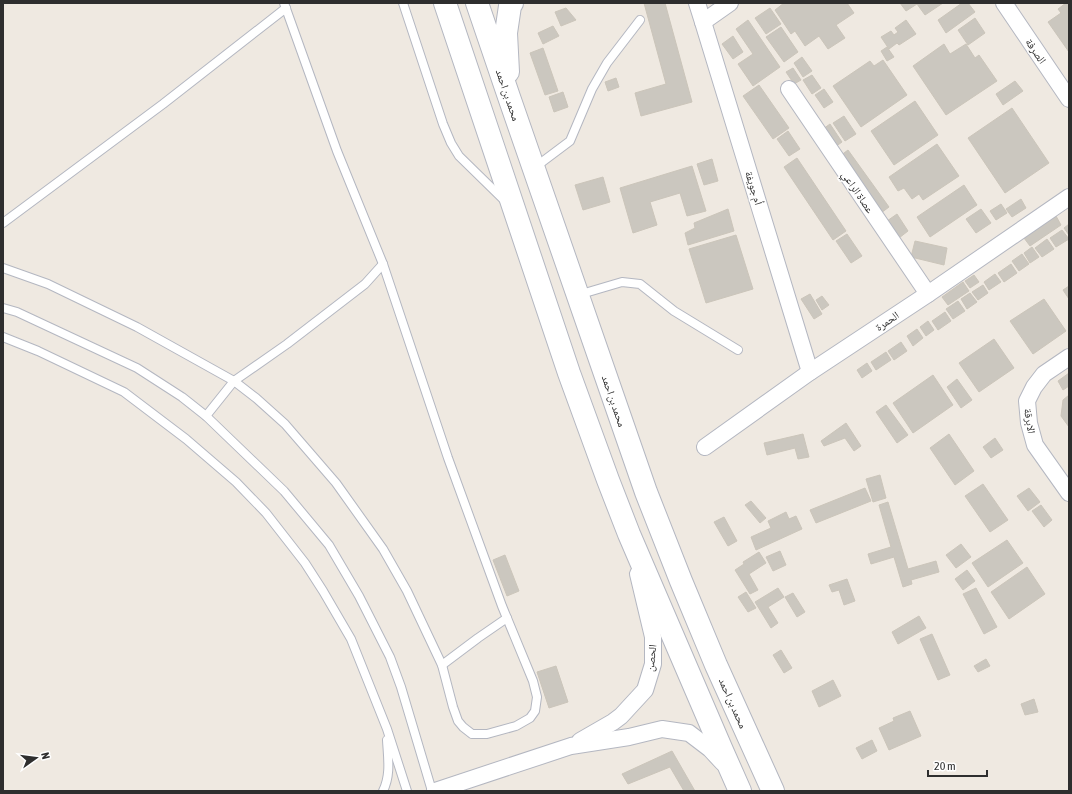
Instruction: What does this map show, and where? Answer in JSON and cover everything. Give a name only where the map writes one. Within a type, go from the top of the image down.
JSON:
[{"type":"street","points":[[445,3],[569,373],[608,480],[629,534],[736,782]]},
{"type":"street","name":"محمد بن احمد","points":[[477,3],[646,492],[681,582],[716,665],[773,791]]},
{"type":"street","points":[[509,97],[506,33],[510,6],[512,3]]},
{"type":"street","name":"أم جويفة","points":[[697,3],[810,372]]},
{"type":"street","points":[[703,22],[730,3]]},
{"type":"street","name":"الصرفة","points":[[1004,3],[1069,99]]},
{"type":"street","name":"عصاة الراعي","points":[[789,89],[928,294]]},
{"type":"street","name":"الحمرة","points":[[705,447],[810,372],[928,294],[1069,197]]},
{"type":"street","name":"الابرقة","points":[[1069,357],[1044,374],[1034,387],[1027,401],[1029,423],[1035,445],[1069,493]]},
{"type":"street","name":"الحصن","points":[[571,746],[613,722],[621,716],[646,690],[652,664],[653,637],[629,534]]},
{"type":"street","name":"الحصن","points":[[436,791],[571,746],[629,737],[662,729],[688,733],[710,749],[736,782]]},
{"type":"lane","points":[[403,3],[443,124],[451,143],[459,156],[514,211]]},
{"type":"lane","points":[[3,223],[163,104],[285,5],[337,151],[383,264],[448,458],[507,618],[533,681],[537,696],[535,711],[530,718],[516,726],[487,734],[472,734],[463,727],[458,721],[453,707],[442,665],[407,591],[383,549],[336,483],[285,424],[256,398],[234,381],[137,327],[48,284],[3,268]]},
{"type":"lane","points":[[534,168],[570,141],[592,89],[607,63],[640,20]]},
{"type":"lane","points":[[206,416],[234,381],[286,344],[365,284],[383,264]]},
{"type":"lane","points":[[578,295],[622,282],[640,284],[674,311],[738,350]]},
{"type":"lane","points":[[3,308],[17,312],[138,368],[182,397],[206,416],[284,491],[329,545],[359,596],[390,658],[401,687],[432,791]]},
{"type":"lane","points":[[3,337],[38,351],[124,392],[186,439],[236,482],[266,512],[305,563],[351,639],[387,729],[407,791]]},
{"type":"lane","points":[[442,665],[507,618]]},
{"type":"lane","points":[[382,791],[387,780],[388,773],[387,729]]},
{"type":"building","points":[[644,3],[665,3],[692,102],[641,116],[635,93],[666,84]]},
{"type":"building","points":[[784,3],[847,3],[854,13],[836,25],[845,38],[828,49],[819,36],[805,46],[795,31],[791,34],[775,10]]},
{"type":"building","points":[[900,3],[943,3],[925,15],[917,4],[906,11]]},
{"type":"building","points":[[962,3],[968,3],[975,12],[946,33],[938,20]]},
{"type":"building","points":[[1066,3],[1069,3],[1069,52],[1048,22],[1061,13],[1058,9]]},
{"type":"building","points":[[566,8],[576,20],[561,26],[555,12]]},
{"type":"building","points":[[770,8],[781,24],[766,34],[755,18]]},
{"type":"building","points":[[975,18],[985,33],[968,45],[958,30]]},
{"type":"building","points":[[748,20],[780,67],[753,86],[738,64],[753,54],[736,29]]},
{"type":"building","points":[[906,20],[916,34],[899,45],[897,43],[889,49],[881,37],[891,31],[894,35],[898,32],[895,28]]},
{"type":"building","points":[[553,26],[559,36],[543,44],[538,33]]},
{"type":"building","points":[[781,27],[798,52],[784,62],[766,37]]},
{"type":"building","points":[[733,36],[743,52],[733,59],[722,44]]},
{"type":"building","points":[[944,44],[950,54],[966,44],[975,58],[979,55],[997,81],[946,115],[913,66]]},
{"type":"building","points":[[887,47],[894,57],[887,61],[881,51]]},
{"type":"building","points":[[543,48],[558,91],[545,95],[530,53]]},
{"type":"building","points":[[802,57],[812,71],[803,77],[794,63]]},
{"type":"building","points":[[883,60],[907,95],[861,127],[833,86],[870,61],[874,66]]},
{"type":"building","points":[[793,68],[801,80],[794,84],[786,72]]},
{"type":"building","points":[[812,75],[821,88],[812,94],[803,80]]},
{"type":"building","points":[[616,78],[619,87],[608,91],[605,82]]},
{"type":"building","points":[[1015,81],[1023,91],[1003,105],[996,94]]},
{"type":"building","points":[[759,85],[789,128],[773,139],[743,96]]},
{"type":"building","points":[[824,89],[833,102],[824,108],[815,95]]},
{"type":"building","points":[[563,92],[568,107],[554,112],[549,97]]},
{"type":"building","points":[[915,101],[938,135],[894,165],[871,131]]},
{"type":"building","points":[[1012,108],[1049,163],[1005,193],[968,138]]},
{"type":"building","points":[[844,116],[856,134],[845,141],[833,123]]},
{"type":"building","points":[[830,124],[842,142],[835,147],[823,129]]},
{"type":"building","points":[[788,131],[800,149],[789,156],[777,139]]},
{"type":"building","points":[[937,144],[959,176],[923,200],[919,194],[912,199],[904,188],[898,191],[889,177]]},
{"type":"building","points":[[848,150],[889,207],[881,213],[840,156]]},
{"type":"building","points":[[797,158],[846,231],[833,240],[784,167]]},
{"type":"building","points":[[712,159],[718,181],[704,185],[697,164]]},
{"type":"building","points":[[692,166],[706,211],[687,216],[680,193],[650,202],[657,225],[633,233],[620,188]]},
{"type":"building","points":[[603,177],[610,202],[583,210],[575,185]]},
{"type":"building","points":[[964,185],[977,205],[930,237],[917,217]]},
{"type":"building","points":[[1021,199],[1026,208],[1012,217],[1006,209]]},
{"type":"building","points":[[1001,204],[1007,213],[996,220],[990,211]]},
{"type":"building","points":[[728,209],[734,231],[688,245],[685,233],[695,228],[694,223]]},
{"type":"building","points":[[981,209],[991,223],[976,233],[966,219]]},
{"type":"building","points":[[897,214],[908,231],[899,238],[887,221]]},
{"type":"building","points":[[1056,216],[1061,225],[1030,246],[1024,238]]},
{"type":"building","points":[[1069,224],[1069,235],[1064,228]]},
{"type":"building","points":[[1062,230],[1069,239],[1056,247],[1050,238]]},
{"type":"building","points":[[847,234],[862,256],[851,263],[836,241]]},
{"type":"building","points":[[736,235],[753,289],[706,303],[689,249]]},
{"type":"building","points":[[1047,239],[1054,249],[1042,257],[1035,248]]},
{"type":"building","points":[[915,241],[947,248],[944,265],[911,257]]},
{"type":"building","points":[[1032,247],[1039,257],[1030,263],[1024,253]]},
{"type":"building","points":[[1022,254],[1029,264],[1019,271],[1012,261]]},
{"type":"building","points":[[1011,264],[1017,273],[1004,282],[998,273]]},
{"type":"building","points":[[995,274],[1001,282],[989,290],[984,282]]},
{"type":"building","points":[[974,275],[979,282],[970,288],[965,281]]},
{"type":"building","points":[[963,282],[969,291],[948,305],[942,297]]},
{"type":"building","points":[[983,285],[988,293],[978,300],[972,292]]},
{"type":"building","points":[[1069,286],[1069,299],[1063,290]]},
{"type":"building","points":[[970,293],[977,302],[967,309],[961,299]]},
{"type":"building","points":[[810,294],[822,314],[814,319],[801,299]]},
{"type":"building","points":[[822,296],[829,305],[822,310],[816,300]]},
{"type":"building","points":[[1044,299],[1066,331],[1033,354],[1010,321]]},
{"type":"building","points":[[958,301],[965,311],[953,319],[946,309]]},
{"type":"building","points":[[945,312],[951,321],[938,330],[932,321]]},
{"type":"building","points":[[928,321],[934,330],[926,336],[920,327]]},
{"type":"building","points":[[917,329],[923,338],[913,346],[907,336]]},
{"type":"building","points":[[994,339],[1014,368],[979,392],[959,363]]},
{"type":"building","points":[[901,342],[907,351],[894,360],[888,351]]},
{"type":"building","points":[[886,352],[891,360],[876,370],[871,362]]},
{"type":"building","points":[[867,363],[872,371],[862,378],[857,370]]},
{"type":"building","points":[[1069,373],[1069,386],[1063,390],[1058,381]]},
{"type":"building","points":[[933,375],[953,405],[913,433],[893,403]]},
{"type":"building","points":[[957,379],[972,400],[961,408],[947,387]]},
{"type":"building","points":[[1069,395],[1069,427],[1061,416],[1063,400]]},
{"type":"building","points":[[886,405],[908,435],[897,443],[876,412]]},
{"type":"building","points":[[846,423],[861,446],[854,451],[845,438],[824,446],[821,441]]},
{"type":"building","points":[[803,434],[809,457],[798,459],[795,448],[767,455],[764,443]]},
{"type":"building","points":[[949,434],[974,471],[955,485],[930,448]]},
{"type":"building","points":[[995,438],[1003,450],[991,458],[983,447]]},
{"type":"building","points":[[880,475],[886,498],[873,502],[866,479]]},
{"type":"building","points":[[983,484],[1008,520],[990,532],[965,496]]},
{"type":"building","points":[[865,488],[871,501],[816,523],[810,510]]},
{"type":"building","points":[[1029,488],[1040,502],[1028,511],[1017,496]]},
{"type":"building","points":[[751,501],[766,518],[760,523],[745,505]]},
{"type":"building","points":[[888,502],[908,569],[936,561],[939,572],[911,580],[912,584],[903,587],[894,557],[871,564],[868,554],[891,547],[879,505]]},
{"type":"building","points":[[1041,505],[1052,520],[1044,527],[1032,511]]},
{"type":"building","points":[[786,512],[789,519],[796,516],[802,529],[756,550],[751,537],[771,528],[768,521]]},
{"type":"building","points":[[724,517],[737,541],[728,546],[714,522]]},
{"type":"building","points":[[1007,540],[1023,563],[988,587],[972,563]]},
{"type":"building","points":[[961,544],[971,557],[956,568],[946,555]]},
{"type":"building","points":[[780,551],[786,565],[773,571],[766,557]]},
{"type":"building","points":[[759,552],[766,563],[749,574],[758,590],[750,594],[735,570],[744,564],[743,562]]},
{"type":"building","points":[[505,555],[519,591],[507,596],[493,560]]},
{"type":"building","points":[[1027,567],[1045,594],[1009,619],[991,592]]},
{"type":"building","points":[[967,570],[975,581],[963,590],[955,579]]},
{"type":"building","points":[[847,579],[855,601],[844,605],[839,590],[832,592],[829,585]]},
{"type":"building","points":[[778,588],[784,597],[768,607],[778,623],[771,628],[755,602]]},
{"type":"building","points":[[976,588],[997,627],[984,634],[963,594]]},
{"type":"building","points":[[746,592],[756,608],[748,612],[738,597]]},
{"type":"building","points":[[793,593],[805,612],[797,617],[785,597]]},
{"type":"building","points":[[919,616],[926,628],[898,644],[892,632]]},
{"type":"building","points":[[932,634],[950,675],[938,680],[920,639]]},
{"type":"building","points":[[781,650],[792,668],[784,673],[773,655]]},
{"type":"building","points":[[986,659],[990,666],[978,672],[974,666]]},
{"type":"building","points":[[556,666],[568,702],[549,708],[537,672]]},
{"type":"building","points":[[833,680],[841,696],[819,707],[812,691]]},
{"type":"building","points":[[1034,699],[1038,712],[1025,715],[1021,704]]},
{"type":"building","points":[[910,711],[921,736],[889,750],[879,728],[894,721],[893,718]]},
{"type":"building","points":[[872,740],[877,751],[862,759],[856,748]]},
{"type":"building","points":[[672,751],[695,791],[684,791],[670,767],[628,784],[622,774]]}]
